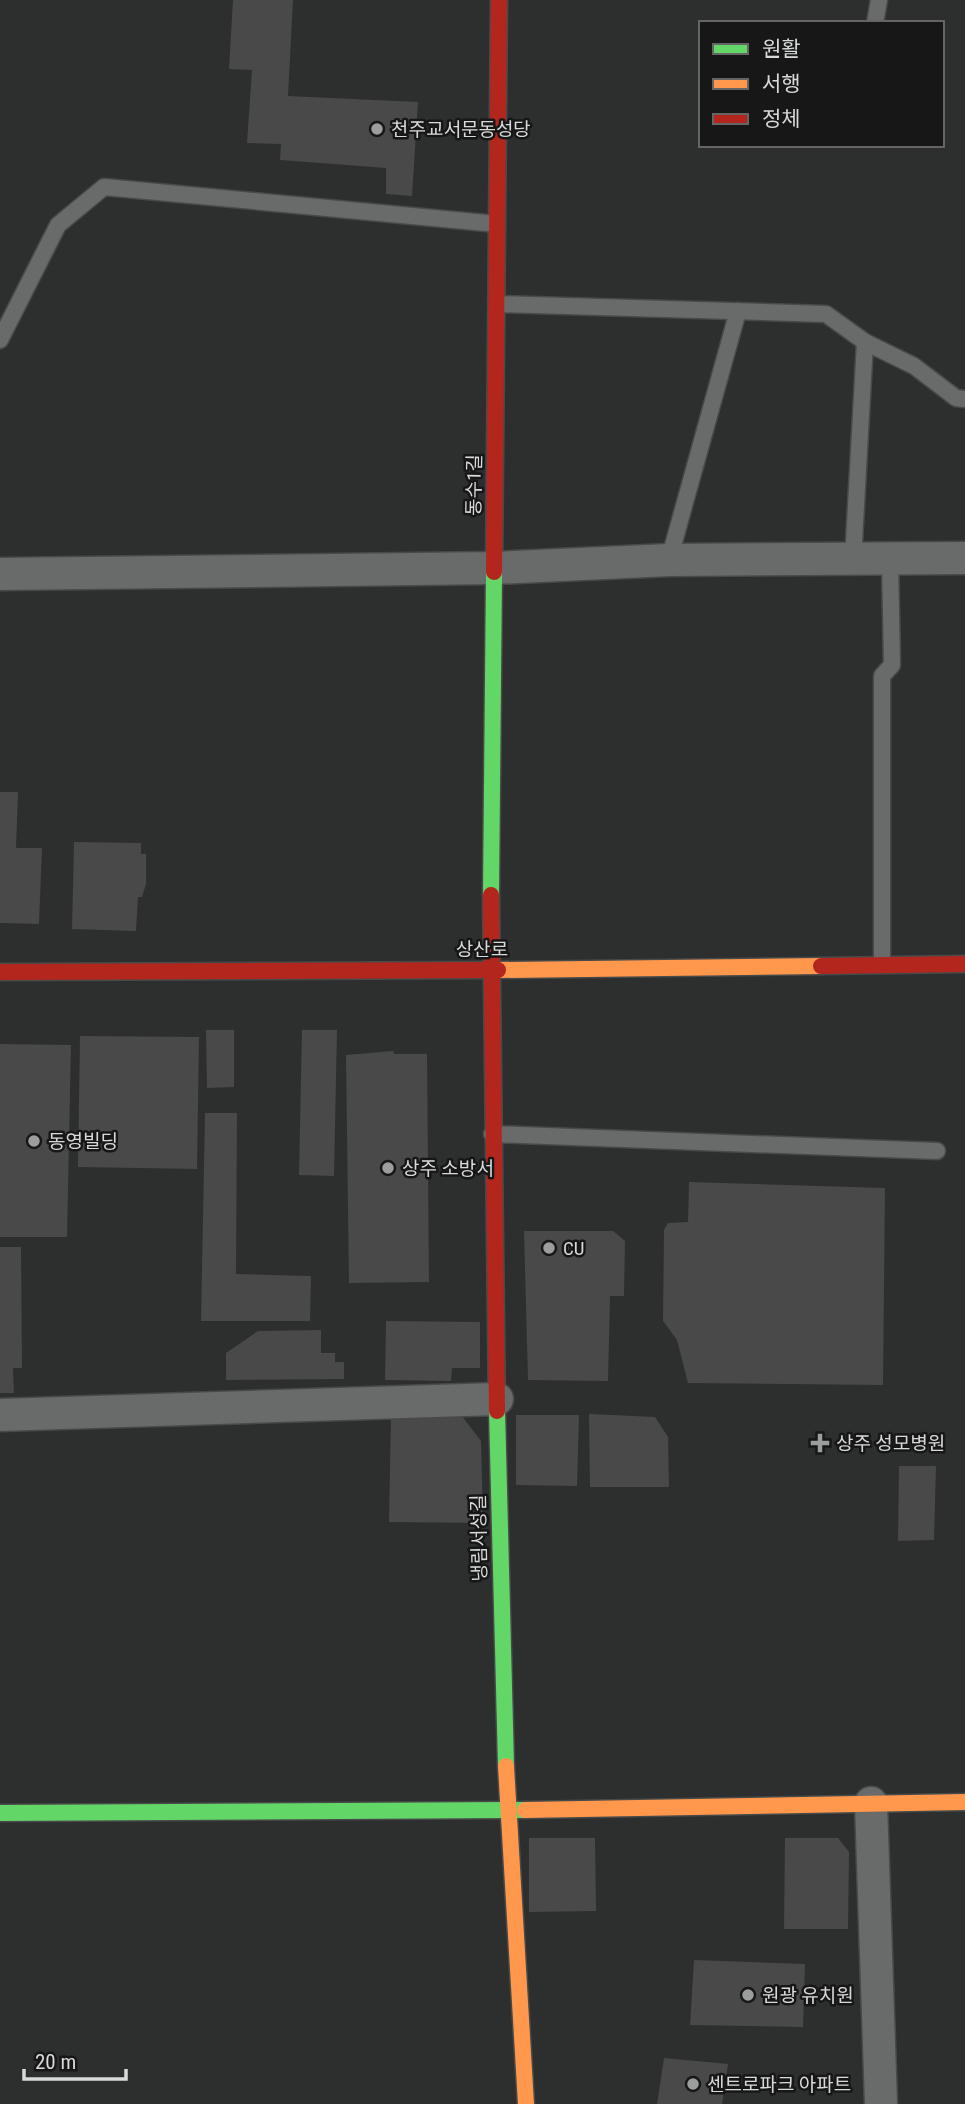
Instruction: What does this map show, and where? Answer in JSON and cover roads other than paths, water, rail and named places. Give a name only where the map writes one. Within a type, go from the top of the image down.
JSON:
[{"type":"street","name":"동수1길","points":[[490,970],[499,0]]},
{"type":"street","points":[[0,574],[494,568],[669,560],[965,558]]},
{"type":"street","name":"상산로","points":[[0,972],[965,964]]},
{"type":"street","name":"냉림서성길","points":[[490,970],[507,1810],[526,2104]]},
{"type":"street","points":[[0,1415],[497,1399]]},
{"type":"street","points":[[0,1813],[507,1810],[965,1802]]},
{"type":"street","points":[[871,1803],[881,2104]]},
{"type":"lane","points":[[875,21],[879,0]]},
{"type":"lane","points":[[0,340],[58,225],[104,187],[497,224]]},
{"type":"lane","points":[[497,304],[826,314],[865,342],[914,366],[956,398],[965,399]]},
{"type":"lane","points":[[669,560],[738,311]]},
{"type":"lane","points":[[853,560],[865,342]]},
{"type":"lane","points":[[882,965],[882,676],[892,665],[890,559]]},
{"type":"lane","points":[[492,1134],[937,1151]]},
{"type":"place","name":"천주교서문동성당","points":[[377,129]]},
{"type":"place","name":"동영빌딩","points":[[34,1141]]},
{"type":"place","name":"상주 소방서","points":[[388,1168]]},
{"type":"place","name":"CU","points":[[549,1248]]},
{"type":"place","name":"상주 성모병원","points":[[820,1443]]},
{"type":"place","name":"원광 유치원","points":[[748,1995]]},
{"type":"place","name":"센트로파크 아파트","points":[[693,2084]]}]
